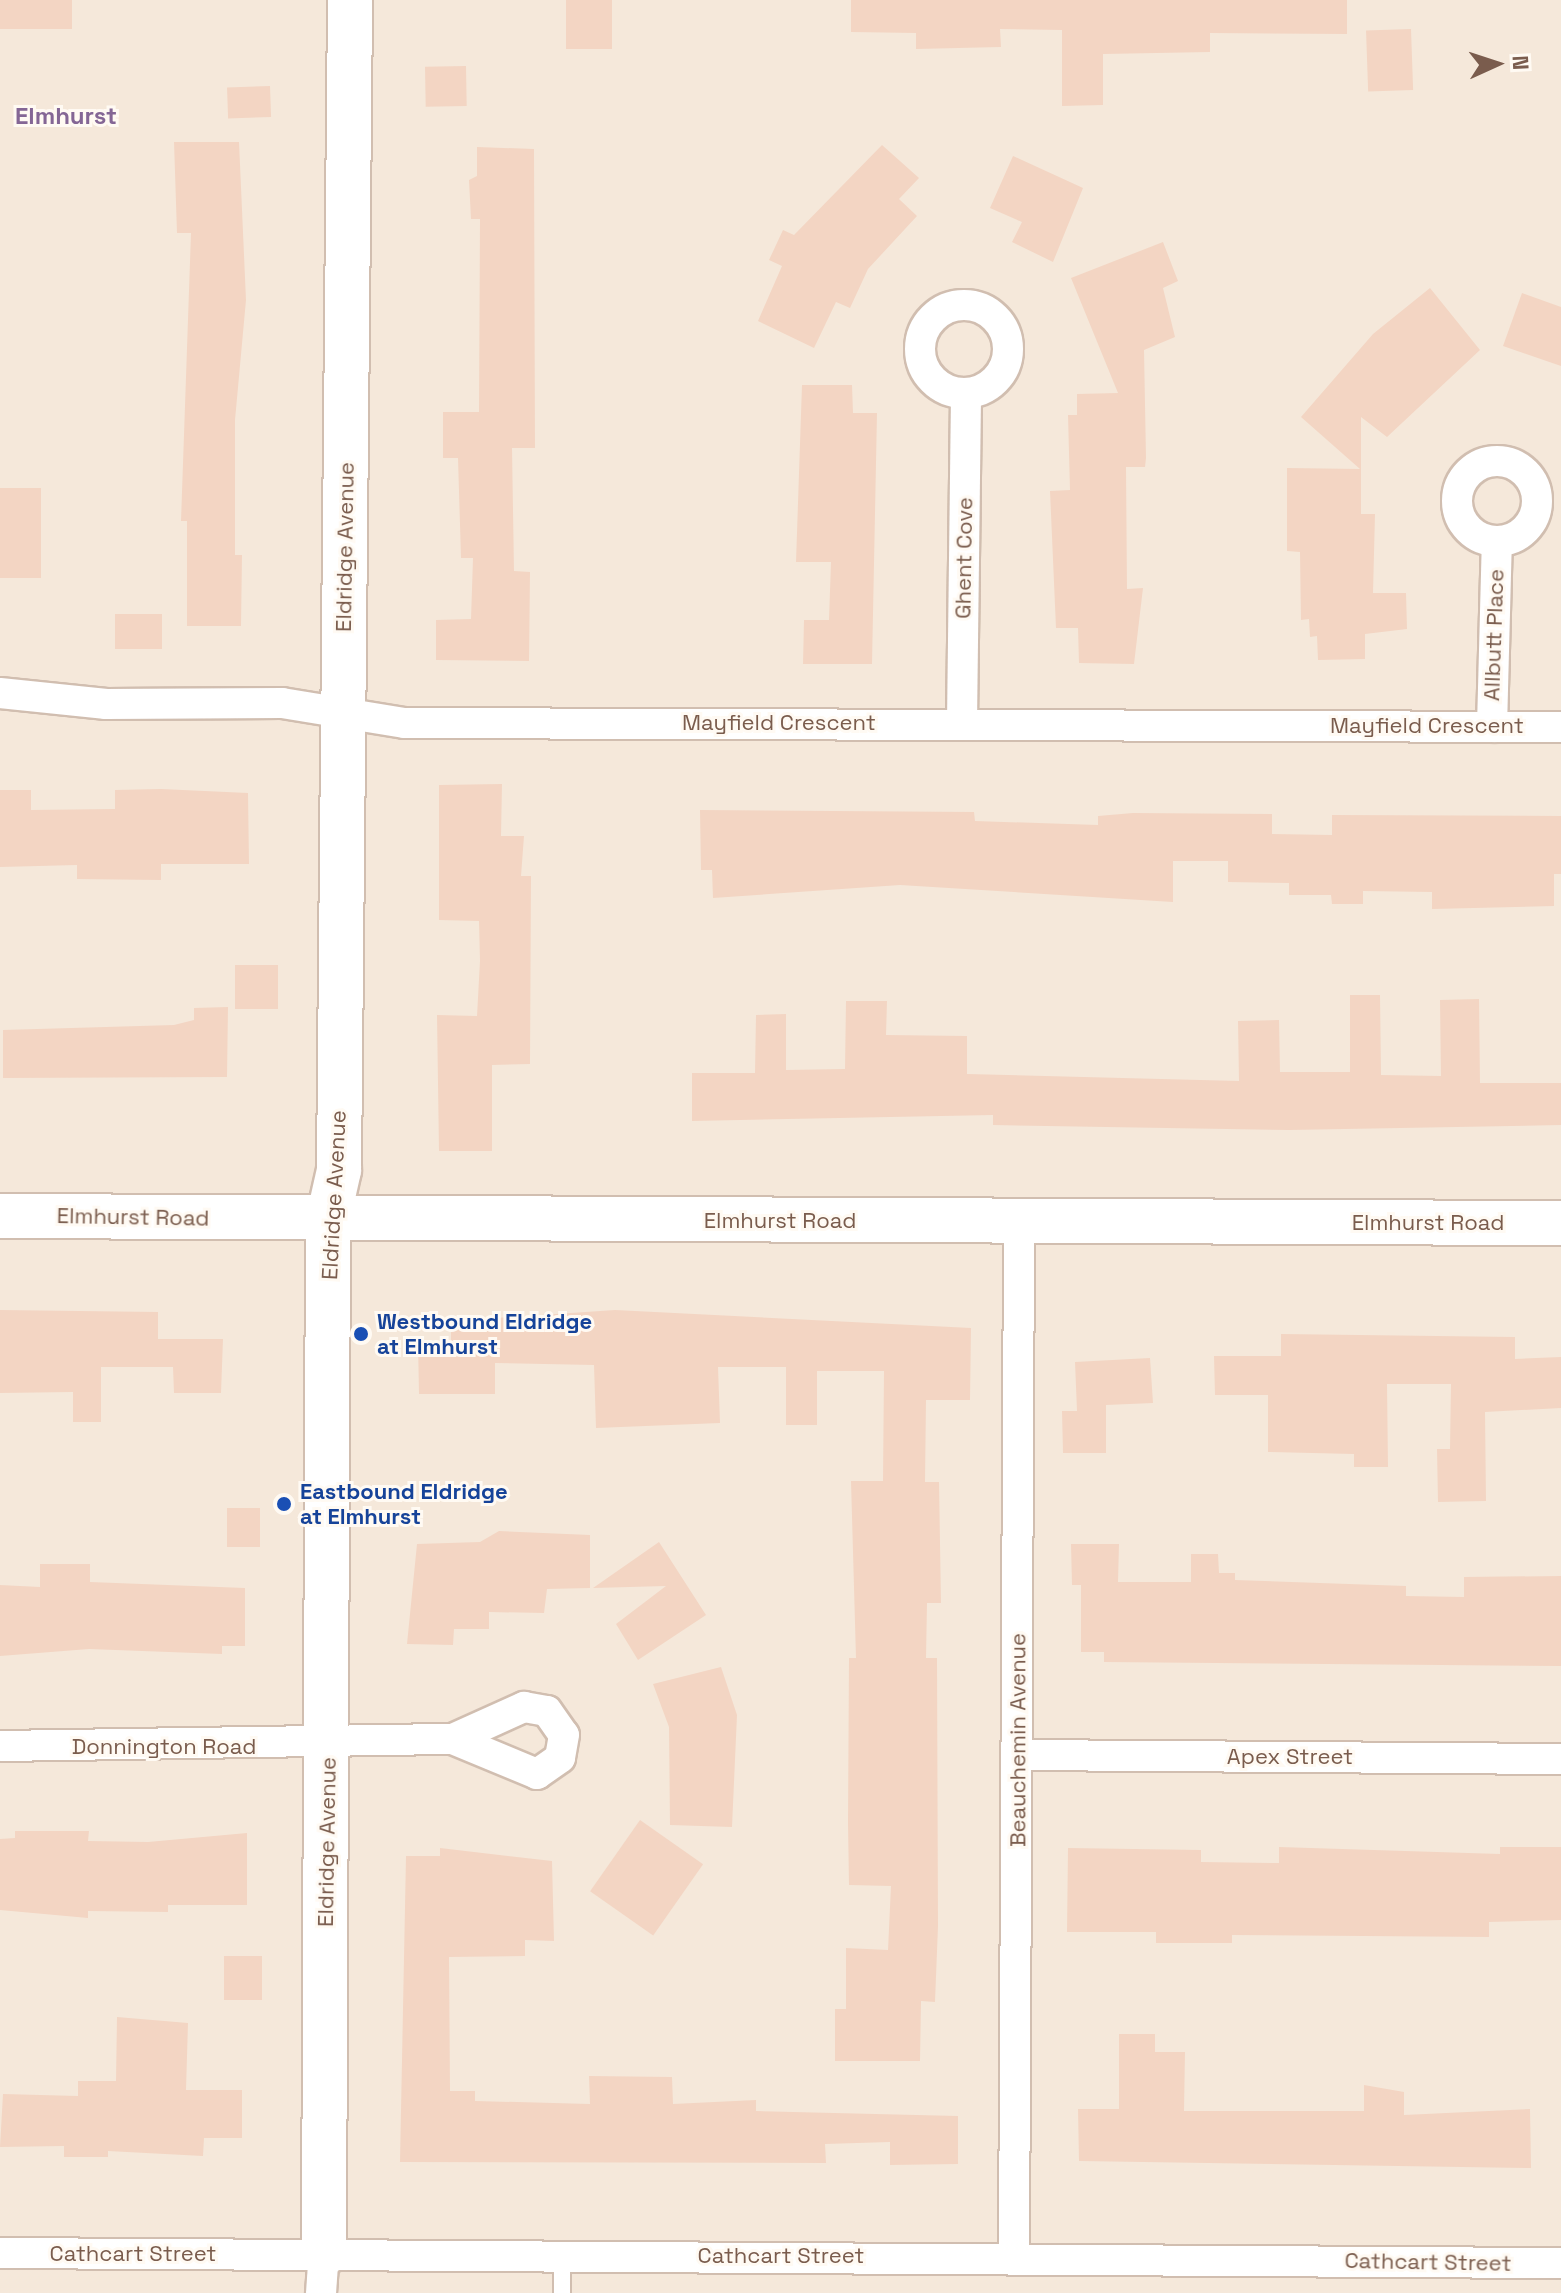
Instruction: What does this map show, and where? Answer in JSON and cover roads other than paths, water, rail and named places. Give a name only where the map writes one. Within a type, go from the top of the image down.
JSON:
[{"type":"street","name":"Eldridge Avenue","points":[[322,2274],[328,1746],[328,1219],[339,1170],[350,0]]},
{"type":"street","name":"Ghent Cove","points":[[962,723],[966,393]]},
{"type":"street","name":"Allbutt Place","points":[[1492,727],[1497,542]]},
{"type":"street","name":"Mayfield Crescent","points":[[0,693],[106,704],[282,703],[404,723],[1561,727]]},
{"type":"street","name":"Elmhurst Road","points":[[0,1216],[1019,1223],[1561,1223]]},
{"type":"street","name":"Beauchemin Avenue","points":[[1014,2256],[1019,1223]]},
{"type":"street","name":"Donnington Road","points":[[0,1746],[328,1746],[453,1739]]},
{"type":"street","name":"Apex Street","points":[[1018,1755],[1561,1759]]},
{"type":"street","name":"Cathcart Street","points":[[0,2253],[322,2274],[562,2255],[1014,2256],[1561,2263]]},
{"type":"lane","points":[[562,2255],[562,2293]]},
{"type":"place","name":"Westbound Eldridge at Elmhurst","points":[[361,1334]]},
{"type":"place","name":"Eastbound Eldridge at Elmhurst","points":[[284,1504]]},
{"type":"district","name":"Elmhurst","points":[[66,116]]}]
